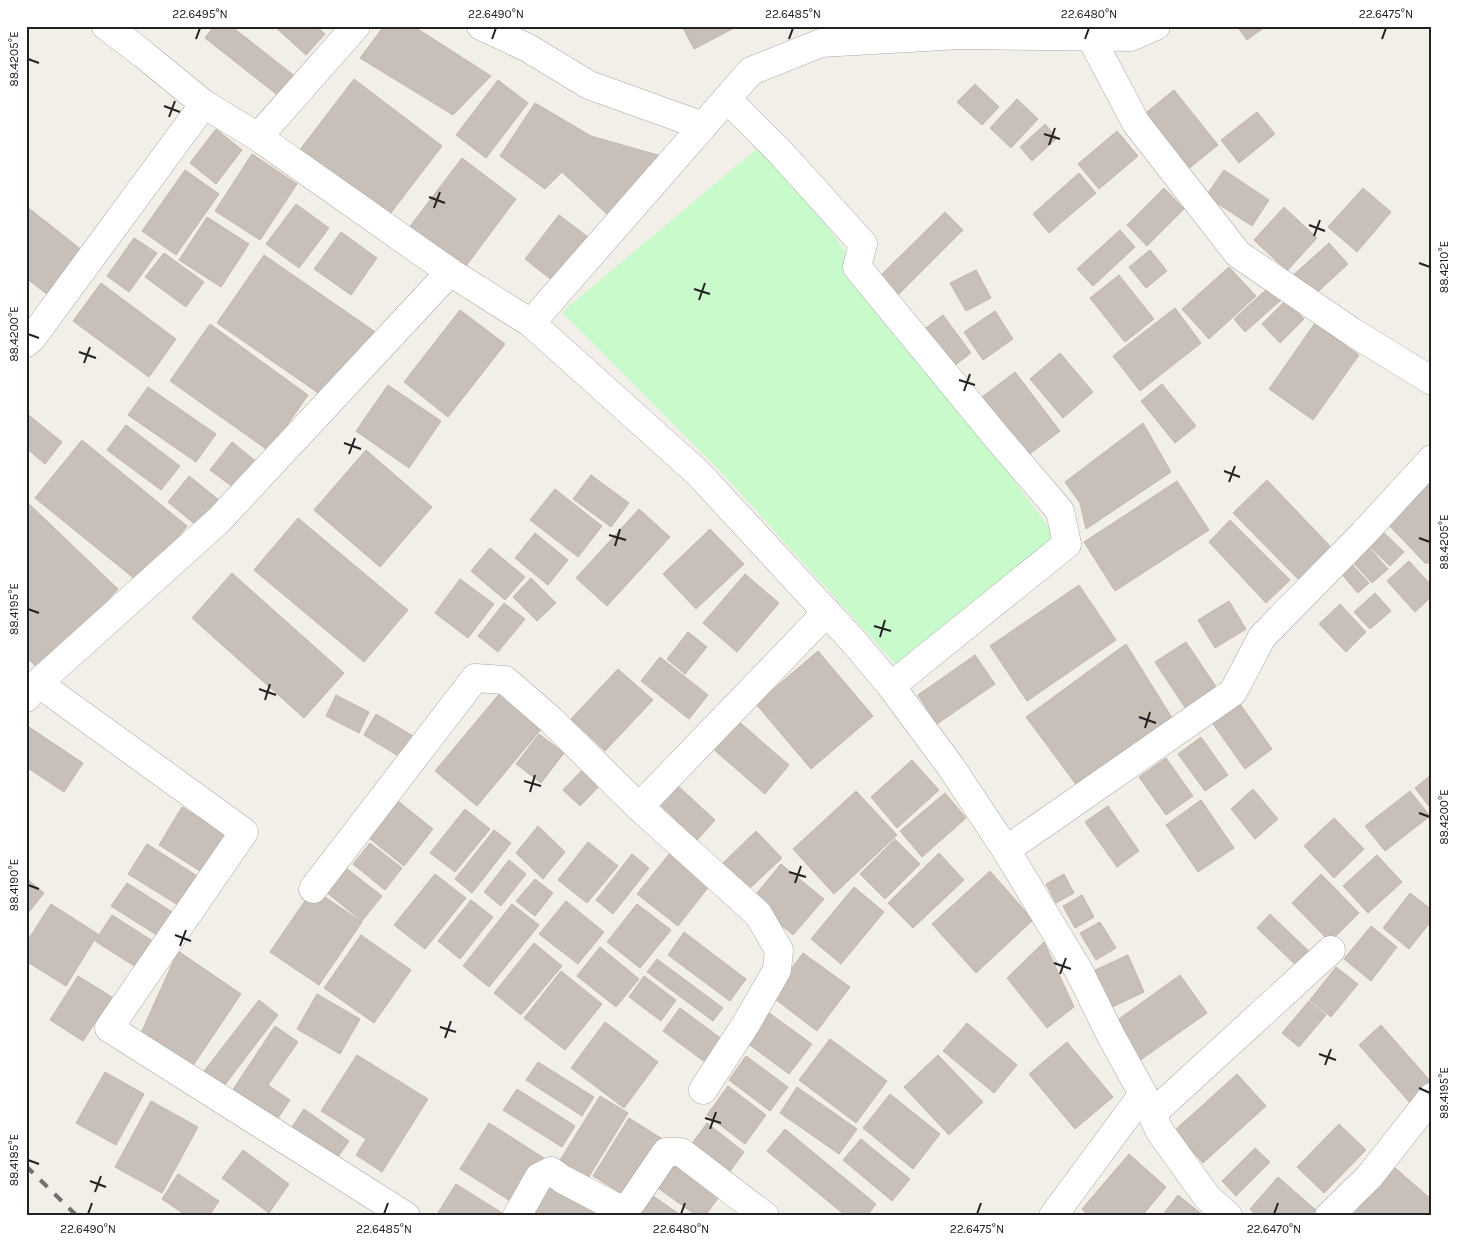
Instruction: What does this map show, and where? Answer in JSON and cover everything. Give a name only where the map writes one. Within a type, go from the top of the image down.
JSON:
[{"type":"street","points":[[106,26],[144,54],[204,104],[258,137],[450,272],[531,323],[698,473],[856,643],[891,686],[951,767],[1006,850],[1079,971],[1159,1130],[1207,1196],[1228,1216]]},
{"type":"street","points":[[258,137],[356,26]]},
{"type":"street","points":[[480,26],[528,48],[589,85],[703,126]]},
{"type":"street","points":[[531,323],[751,71],[821,43],[959,35],[1131,37],[1156,26]]},
{"type":"street","points":[[1090,36],[1136,123],[1238,254],[1351,331],[1432,381]]},
{"type":"street","points":[[727,99],[780,152],[863,244],[857,267],[1060,511],[1067,544],[891,686]]},
{"type":"street","points":[[26,343],[32,338],[204,104]]},
{"type":"street","points":[[406,1216],[109,1028],[244,832],[32,690],[220,520],[450,272]]},
{"type":"street","points":[[1006,850],[1233,692],[1262,637],[1363,534],[1432,458]]},
{"type":"street","points":[[639,807],[827,612]]},
{"type":"street","points":[[313,889],[475,678],[505,680],[551,720],[639,807],[758,914],[779,950],[777,970],[746,1024],[703,1090]]},
{"type":"street","points":[[1053,1216],[1147,1104],[1331,950]]},
{"type":"street","points":[[1329,1216],[1369,1177],[1432,1097]]},
{"type":"street","points":[[517,1216],[539,1178],[551,1170],[562,1179],[621,1210],[632,1202],[666,1152],[681,1152],[765,1216]]},
{"type":"green space","points":[[765,142],[1055,536],[898,667],[720,471],[562,312]]},
{"type":"building","points":[[214,26],[231,26],[296,77],[280,97],[205,38]]},
{"type":"building","points":[[274,26],[316,26],[325,34],[306,55]]},
{"type":"building","points":[[384,26],[413,26],[491,76],[453,115],[360,58]]},
{"type":"building","points":[[682,26],[738,26],[694,49]]},
{"type":"building","points":[[1237,26],[1266,26],[1247,40]]},
{"type":"building","points":[[354,79],[442,146],[387,218],[299,151]]},
{"type":"building","points":[[498,80],[528,103],[486,158],[456,135]]},
{"type":"building","points":[[975,84],[999,107],[982,125],[957,102]]},
{"type":"building","points":[[1174,90],[1218,145],[1187,170],[1143,115]]},
{"type":"building","points":[[1017,99],[1038,119],[1011,148],[990,128]]},
{"type":"building","points":[[535,103],[591,136],[661,156],[608,215],[562,172],[545,189],[500,156]]},
{"type":"building","points":[[1257,112],[1275,134],[1239,163],[1221,140]]},
{"type":"building","points":[[1045,124],[1057,138],[1032,161],[1020,147]]},
{"type":"building","points":[[216,129],[242,150],[216,184],[190,163]]},
{"type":"building","points":[[1117,131],[1138,156],[1099,189],[1078,164]]},
{"type":"building","points":[[252,154],[297,184],[260,240],[215,211]]},
{"type":"building","points":[[462,158],[516,199],[463,270],[408,229]]},
{"type":"building","points":[[185,170],[219,194],[176,255],[142,231]]},
{"type":"building","points":[[1224,170],[1269,200],[1252,226],[1206,196]]},
{"type":"building","points":[[1079,173],[1096,193],[1049,233],[1033,214]]},
{"type":"building","points":[[1164,188],[1184,209],[1147,246],[1127,225]]},
{"type":"building","points":[[1363,188],[1391,212],[1357,252],[1328,227]]},
{"type":"building","points":[[296,204],[329,228],[299,268],[266,244]]},
{"type":"building","points":[[26,206],[87,254],[52,298],[26,278]]},
{"type":"building","points":[[1284,207],[1317,238],[1287,271],[1254,240]]},
{"type":"building","points":[[945,212],[963,230],[898,295],[880,276]]},
{"type":"building","points":[[559,215],[592,240],[558,285],[525,259]]},
{"type":"building","points":[[207,217],[249,244],[221,287],[179,260]]},
{"type":"building","points":[[1120,230],[1135,247],[1093,286],[1077,269]]},
{"type":"building","points":[[341,232],[377,258],[351,295],[314,269]]},
{"type":"building","points":[[134,238],[157,253],[129,292],[107,276]]},
{"type":"building","points":[[1329,243],[1348,264],[1311,298],[1291,277]]},
{"type":"building","points":[[1150,250],[1167,271],[1146,288],[1129,267]]},
{"type":"building","points":[[164,253],[204,282],[186,307],[145,277]]},
{"type":"building","points":[[264,255],[374,331],[327,399],[217,323]]},
{"type":"building","points":[[1229,267],[1256,296],[1209,339],[1182,309]]},
{"type":"building","points":[[976,270],[991,298],[966,311],[950,283]]},
{"type":"building","points":[[1119,275],[1154,319],[1125,342],[1090,298]]},
{"type":"building","points":[[101,283],[176,339],[149,377],[73,321]]},
{"type":"building","points":[[1269,287],[1281,300],[1245,332],[1234,319]]},
{"type":"building","points":[[1286,300],[1304,319],[1280,343],[1262,324]]},
{"type":"building","points":[[1175,308],[1201,343],[1140,391],[1113,356]]},
{"type":"building","points":[[460,310],[505,344],[448,417],[404,382]]},
{"type":"building","points":[[995,311],[1013,339],[983,360],[964,332]]},
{"type":"building","points":[[943,315],[971,353],[950,369],[922,331]]},
{"type":"building","points":[[1315,323],[1359,355],[1313,420],[1269,389]]},
{"type":"building","points":[[210,324],[308,395],[269,451],[170,381]]},
{"type":"building","points":[[1060,353],[1093,392],[1063,418],[1030,379]]},
{"type":"building","points":[[1015,372],[1060,431],[1027,456],[982,397]]},
{"type":"building","points":[[1162,384],[1196,426],[1175,443],[1141,401]]},
{"type":"building","points":[[388,385],[441,421],[409,468],[356,431]]},
{"type":"building","points":[[148,387],[216,434],[196,462],[128,415]]},
{"type":"building","points":[[26,413],[62,442],[45,464],[26,448]]},
{"type":"building","points":[[1143,423],[1171,472],[1086,529],[1080,503],[1065,482]]},
{"type":"building","points":[[126,425],[180,466],[161,490],[107,450]]},
{"type":"building","points":[[82,440],[187,526],[141,584],[35,498]]},
{"type":"building","points":[[232,442],[262,466],[241,493],[210,470]]},
{"type":"building","points":[[366,450],[432,507],[380,567],[314,510]]},
{"type":"building","points":[[1432,471],[1432,559],[1426,564],[1383,519]]},
{"type":"building","points":[[591,475],[629,503],[611,527],[573,499]]},
{"type":"building","points":[[189,476],[224,504],[203,531],[168,502]]},
{"type":"building","points":[[1267,480],[1332,548],[1299,580],[1233,513]]},
{"type":"building","points":[[1177,481],[1209,530],[1115,591],[1084,542]]},
{"type":"building","points":[[555,489],[602,526],[578,557],[530,520]]},
{"type":"building","points":[[26,501],[118,589],[41,671],[26,657]]},
{"type":"building","points":[[639,509],[670,537],[607,606],[576,578]]},
{"type":"building","points":[[298,518],[408,610],[364,662],[254,570]]},
{"type":"building","points":[[1230,520],[1290,580],[1266,603],[1209,542]]},
{"type":"building","points":[[710,529],[744,564],[696,609],[663,574]]},
{"type":"building","points":[[1380,529],[1404,552],[1390,566],[1366,543]]},
{"type":"building","points":[[535,533],[568,560],[548,585],[515,558]]},
{"type":"building","points":[[1366,544],[1388,569],[1372,583],[1350,559]]},
{"type":"building","points":[[490,548],[525,577],[505,600],[471,571]]},
{"type":"building","points":[[1347,559],[1369,583],[1358,593],[1337,569]]},
{"type":"building","points":[[1409,561],[1432,586],[1432,596],[1415,612],[1387,581]]},
{"type":"building","points":[[232,573],[344,673],[304,718],[192,618]]},
{"type":"building","points":[[745,574],[779,603],[737,652],[703,623]]},
{"type":"building","points":[[531,578],[556,603],[537,621],[513,597]]},
{"type":"building","points":[[460,579],[494,604],[468,638],[435,613]]},
{"type":"building","points":[[1079,585],[1116,640],[1027,701],[990,646]]},
{"type":"building","points":[[1375,593],[1391,611],[1370,629],[1354,612]]},
{"type":"building","points":[[1229,601],[1246,629],[1215,648],[1198,620]]},
{"type":"building","points":[[504,603],[525,619],[498,652],[478,636]]},
{"type":"building","points":[[1340,604],[1366,632],[1346,652],[1319,624]]},
{"type":"building","points":[[688,632],[707,647],[685,674],[667,659]]},
{"type":"building","points":[[1186,642],[1219,691],[1188,712],[1155,662]]},
{"type":"building","points":[[1126,644],[1174,721],[1078,787],[1026,717]]},
{"type":"building","points":[[818,651],[873,716],[811,769],[756,704]]},
{"type":"building","points":[[975,655],[995,684],[937,724],[918,695]]},
{"type":"building","points":[[660,657],[708,695],[689,719],[641,681]]},
{"type":"building","points":[[618,669],[653,700],[605,751],[571,719]]},
{"type":"building","points":[[505,687],[547,722],[477,806],[435,771]]},
{"type":"building","points":[[336,695],[369,712],[359,733],[326,716]]},
{"type":"building","points":[[1240,704],[1272,749],[1245,769],[1213,724]]},
{"type":"building","points":[[376,714],[418,739],[405,760],[364,735]]},
{"type":"building","points":[[737,720],[789,765],[765,794],[712,748]]},
{"type":"building","points":[[26,725],[83,763],[64,792],[26,767]]},
{"type":"building","points":[[539,734],[564,753],[541,783],[516,764]]},
{"type":"building","points":[[1201,737],[1228,775],[1205,791],[1178,754]]},
{"type":"building","points":[[1166,758],[1193,796],[1166,815],[1139,777]]},
{"type":"building","points":[[912,760],[939,790],[897,828],[871,797]]},
{"type":"building","points":[[587,765],[604,781],[580,806],[563,790]]},
{"type":"building","points":[[1432,774],[1432,810],[1415,788]]},
{"type":"building","points":[[677,785],[715,820],[697,840],[659,804]]},
{"type":"building","points":[[1253,789],[1278,819],[1255,839],[1231,809]]},
{"type":"building","points":[[856,791],[897,835],[834,894],[793,849]]},
{"type":"building","points":[[1410,791],[1430,816],[1385,851],[1365,826]]},
{"type":"building","points":[[945,793],[966,818],[922,857],[900,831]]},
{"type":"building","points":[[1201,800],[1234,848],[1198,872],[1166,825]]},
{"type":"building","points":[[398,801],[433,829],[404,866],[369,838]]},
{"type":"building","points":[[1108,806],[1139,851],[1117,867],[1085,822]]},
{"type":"building","points":[[182,807],[229,837],[205,874],[159,845]]},
{"type":"building","points":[[465,809],[490,829],[455,872],[430,853]]},
{"type":"building","points":[[1334,818],[1364,849],[1334,878],[1304,846]]},
{"type":"building","points":[[538,826],[565,852],[543,879],[516,853]]},
{"type":"building","points":[[494,830],[511,843],[472,893],[455,879]]},
{"type":"building","points":[[756,831],[782,858],[747,891],[722,864]]},
{"type":"building","points":[[895,839],[920,864],[885,899],[860,874]]},
{"type":"building","points":[[588,842],[618,866],[587,903],[558,880]]},
{"type":"building","points":[[370,843],[402,868],[385,890],[353,864]]},
{"type":"building","points":[[147,844],[202,879],[183,908],[128,874]]},
{"type":"building","points":[[670,853],[710,885],[678,926],[637,894]]},
{"type":"building","points":[[939,853],[964,880],[913,928],[888,903]]},
{"type":"building","points":[[632,854],[649,868],[613,914],[596,900]]},
{"type":"building","points":[[1377,855],[1402,882],[1368,913],[1343,886]]},
{"type":"building","points":[[509,860],[526,874],[501,906],[484,892]]},
{"type":"building","points":[[781,864],[824,899],[793,935],[751,900]]},
{"type":"building","points":[[346,868],[382,896],[362,921],[326,892]]},
{"type":"building","points":[[990,871],[1033,920],[976,973],[932,924]]},
{"type":"building","points":[[435,874],[466,898],[425,949],[394,925]]},
{"type":"building","points":[[1064,874],[1074,893],[1056,903],[1046,884]]},
{"type":"building","points":[[1321,874],[1359,913],[1330,942],[1292,903]]},
{"type":"building","points":[[26,878],[44,893],[26,916]]},
{"type":"building","points":[[535,879],[553,893],[535,916],[516,901]]},
{"type":"building","points":[[127,883],[177,915],[163,939],[111,906]]},
{"type":"building","points":[[854,887],[884,912],[841,964],[811,939]]},
{"type":"building","points":[[313,889],[362,922],[319,985],[270,952]]},
{"type":"building","points":[[1410,893],[1432,910],[1432,920],[1409,949],[1383,928]]},
{"type":"building","points":[[1082,895],[1094,917],[1075,928],[1063,906]]},
{"type":"building","points":[[471,900],[493,917],[460,959],[438,941]]},
{"type":"building","points":[[566,901],[604,932],[578,964],[539,934]]},
{"type":"building","points":[[51,904],[98,934],[66,986],[26,961],[26,943]]},
{"type":"building","points":[[512,904],[539,925],[489,987],[463,966]]},
{"type":"building","points":[[637,904],[671,930],[640,968],[607,942]]},
{"type":"building","points":[[1270,914],[1315,957],[1302,971],[1257,928]]},
{"type":"building","points":[[112,915],[159,945],[142,971],[95,941]]},
{"type":"building","points":[[1100,922],[1116,948],[1096,960],[1080,933]]},
{"type":"building","points":[[1371,926],[1397,947],[1371,981],[1344,959]]},
{"type":"building","points":[[684,932],[746,979],[730,1001],[668,955]]},
{"type":"building","points":[[361,935],[411,970],[374,1023],[324,988]]},
{"type":"building","points":[[1044,942],[1074,1007],[1047,1028],[1007,978]]},
{"type":"building","points":[[534,943],[562,966],[521,1015],[494,993]]},
{"type":"building","points":[[600,947],[639,979],[616,1007],[577,976]]},
{"type":"building","points":[[178,951],[241,994],[190,1070],[141,1033]]},
{"type":"building","points":[[803,953],[850,987],[817,1031],[771,996]]},
{"type":"building","points":[[1128,955],[1144,992],[1108,1009],[1091,972]]},
{"type":"building","points":[[657,959],[723,1008],[713,1021],[647,972]]},
{"type":"building","points":[[1336,967],[1358,984],[1331,1017],[1310,1000]]},
{"type":"building","points":[[561,971],[602,1004],[565,1050],[524,1018]]},
{"type":"building","points":[[1180,975],[1207,1013],[1139,1061],[1112,1024]]},
{"type":"building","points":[[78,976],[112,997],[83,1041],[50,1020]]},
{"type":"building","points":[[644,976],[676,1000],[661,1021],[629,997]]},
{"type":"building","points":[[317,994],[360,1019],[340,1054],[297,1029]]},
{"type":"building","points":[[259,1000],[278,1015],[221,1090],[201,1075]]},
{"type":"building","points":[[1309,1001],[1326,1015],[1299,1047],[1282,1033]]},
{"type":"building","points":[[680,1008],[726,1042],[709,1065],[663,1031]]},
{"type":"building","points":[[765,1010],[812,1044],[789,1074],[743,1040]]},
{"type":"building","points":[[605,1022],[658,1062],[624,1108],[571,1068]]},
{"type":"building","points":[[967,1023],[1017,1065],[994,1093],[943,1051]]},
{"type":"building","points":[[1381,1025],[1432,1083],[1411,1104],[1359,1045]]},
{"type":"building","points":[[275,1026],[298,1042],[268,1085],[290,1100],[274,1124],[230,1094]]},
{"type":"building","points":[[830,1039],[887,1081],[856,1123],[799,1080]]},
{"type":"building","points":[[1067,1042],[1113,1097],[1075,1129],[1029,1074]]},
{"type":"building","points":[[357,1055],[428,1099],[382,1172],[356,1155],[366,1139],[321,1111]]},
{"type":"building","points":[[938,1055],[983,1102],[949,1135],[904,1087]]},
{"type":"building","points":[[746,1056],[788,1087],[770,1111],[729,1080]]},
{"type":"building","points":[[538,1062],[594,1097],[582,1116],[526,1080]]},
{"type":"building","points":[[105,1072],[144,1094],[116,1145],[76,1123]]},
{"type":"building","points":[[1237,1074],[1266,1106],[1203,1163],[1174,1131]]},
{"type":"building","points":[[728,1086],[766,1115],[745,1144],[707,1115]]},
{"type":"building","points":[[797,1087],[857,1129],[839,1154],[780,1113]]},
{"type":"building","points":[[517,1089],[575,1126],[562,1147],[503,1110]]},
{"type":"building","points":[[890,1094],[940,1134],[913,1169],[863,1128]]},
{"type":"building","points":[[600,1096],[628,1113],[588,1178],[560,1160]]},
{"type":"building","points":[[151,1101],[198,1127],[162,1193],[115,1167]]},
{"type":"building","points":[[304,1109],[349,1141],[335,1161],[290,1130]]},
{"type":"building","points":[[629,1118],[664,1140],[627,1197],[593,1176]]},
{"type":"building","points":[[489,1123],[544,1158],[515,1204],[460,1169]]},
{"type":"building","points":[[707,1123],[744,1152],[726,1177],[688,1149]]},
{"type":"building","points":[[1339,1124],[1366,1150],[1324,1193],[1297,1167]]},
{"type":"building","points":[[785,1129],[876,1204],[867,1216],[846,1216],[767,1151]]},
{"type":"building","points":[[861,1139],[910,1179],[892,1201],[843,1160]]},
{"type":"building","points":[[1255,1148],[1270,1162],[1236,1196],[1222,1181]]},
{"type":"building","points":[[243,1150],[289,1184],[269,1213],[222,1178]]},
{"type":"building","points":[[1129,1154],[1166,1187],[1142,1216],[1089,1216],[1082,1209]]},
{"type":"building","points":[[669,1158],[721,1194],[705,1216],[697,1216],[651,1183]]},
{"type":"building","points":[[1394,1167],[1432,1200],[1432,1216],[1352,1216]]},
{"type":"building","points":[[178,1174],[219,1201],[209,1216],[187,1216],[162,1199]]},
{"type":"building","points":[[1278,1177],[1317,1211],[1313,1216],[1257,1216],[1250,1209]]},
{"type":"building","points":[[456,1184],[507,1216],[436,1216]]},
{"type":"building","points":[[549,1184],[603,1216],[532,1216]]},
{"type":"building","points":[[646,1191],[682,1216],[629,1216]]},
{"type":"building","points":[[1178,1195],[1204,1216],[1162,1216]]},
{"type":"railway","points":[[26,1166],[77,1216]]}]
